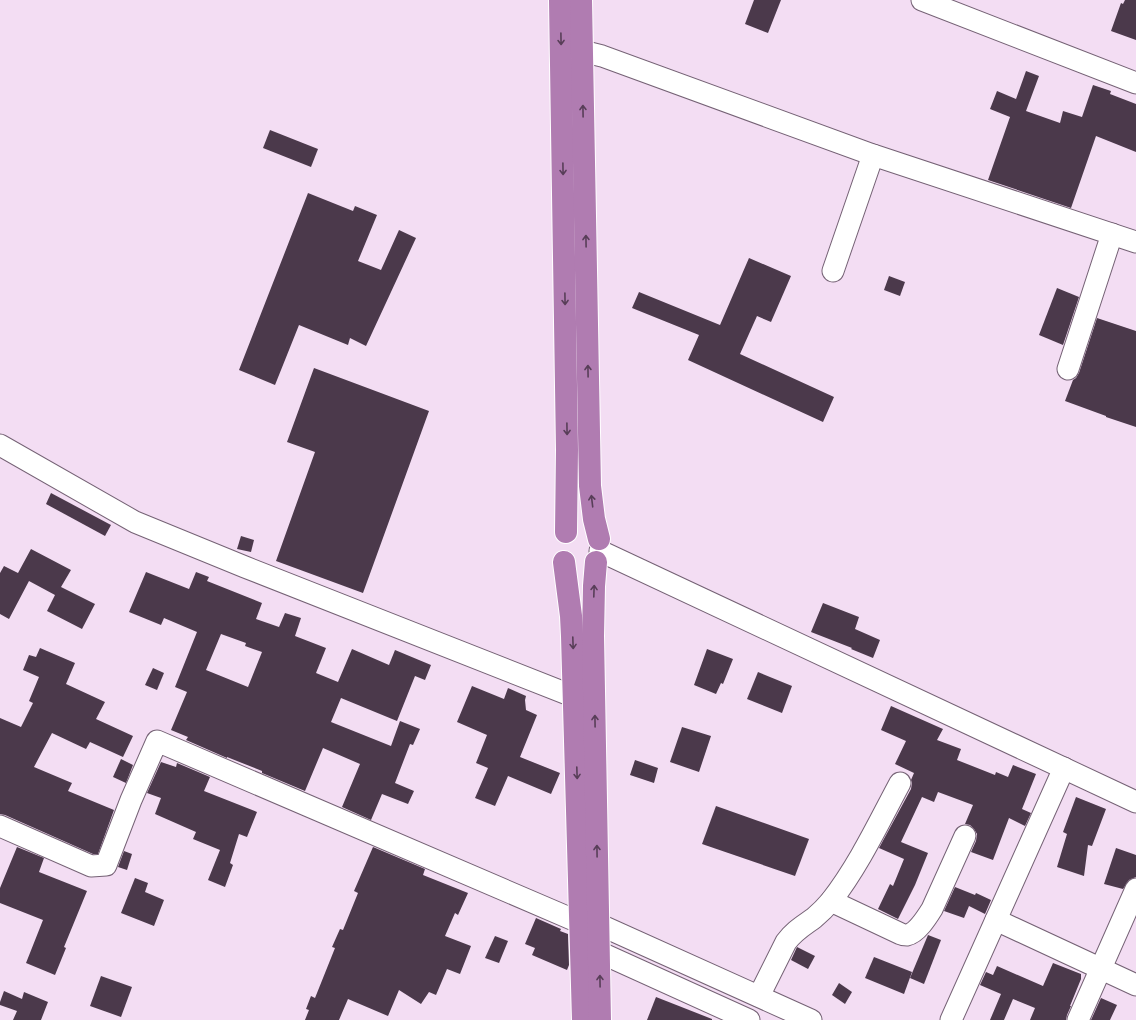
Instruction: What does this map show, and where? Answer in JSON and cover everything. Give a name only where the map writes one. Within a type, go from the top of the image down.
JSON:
[{"type":"highway","points":[[560,0],[567,450],[566,532]]},
{"type":"highway","points":[[581,0],[590,486],[598,551],[594,586],[590,923],[583,1020]]},
{"type":"highway","points":[[584,527],[595,534],[598,551],[590,566],[584,569],[576,569],[570,567],[560,557],[559,544],[561,537],[571,528],[584,527]]},
{"type":"highway","points":[[564,562],[571,616],[590,923],[599,952],[600,1020]]},
{"type":"street","points":[[922,0],[1136,83]]},
{"type":"street","points":[[582,52],[602,56],[873,154],[1136,242]]},
{"type":"street","points":[[833,272],[873,154]]},
{"type":"street","points":[[1068,369],[1112,234]]},
{"type":"street","points":[[0,445],[135,522],[575,697]]},
{"type":"street","points":[[598,551],[1136,802]]},
{"type":"street","points":[[0,826],[91,866],[106,864],[131,800],[157,741],[590,923],[811,1020]]},
{"type":"street","points":[[951,1020],[1064,768]]},
{"type":"street","points":[[759,996],[790,936],[824,910],[831,901],[858,860],[900,783]]},
{"type":"street","points":[[831,901],[901,934],[908,935],[917,929],[932,909],[965,836]]},
{"type":"street","points":[[1078,1020],[1136,889]]},
{"type":"street","points":[[996,920],[1136,985]]},
{"type":"street","points":[[599,952],[749,1020]]},
{"type":"building","points":[[754,0],[781,0],[768,33],[745,24]]},
{"type":"building","points":[[1125,0],[1136,0],[1136,40],[1111,31],[1121,3],[1123,4]]},
{"type":"building","points":[[1026,71],[1039,76],[1026,111],[1060,123],[1063,111],[1082,117],[1093,85],[1111,91],[1110,94],[1136,104],[1136,152],[1096,136],[1071,208],[988,180],[1010,117],[990,109],[997,91],[1016,99]]},
{"type":"building","points":[[270,130],[318,149],[311,167],[263,148]]},
{"type":"building","points":[[308,193],[353,211],[355,206],[377,215],[358,261],[381,270],[399,230],[416,238],[366,346],[350,338],[348,345],[299,325],[275,385],[239,370]]},
{"type":"building","points":[[749,258],[791,276],[771,322],[757,316],[740,354],[834,397],[823,422],[688,360],[699,335],[632,308],[639,292],[720,325]]},
{"type":"building","points":[[889,276],[905,282],[900,296],[884,290]]},
{"type":"building","points":[[1057,288],[1079,297],[1063,345],[1039,335]]},
{"type":"building","points":[[1097,318],[1136,331],[1136,427],[1065,401],[1073,380],[1079,373]]},
{"type":"building","points":[[314,368],[429,411],[363,593],[276,561],[315,452],[287,442]]},
{"type":"building","points":[[51,493],[111,525],[105,536],[46,504]]},
{"type":"building","points":[[241,536],[254,540],[251,552],[237,549]]},
{"type":"building","points":[[31,549],[71,570],[61,587],[95,604],[82,629],[47,611],[55,595],[29,581],[9,619],[0,614],[0,573],[4,566],[18,573]]},
{"type":"building","points":[[146,572],[189,589],[196,572],[209,577],[207,581],[262,603],[256,619],[279,627],[285,613],[301,618],[295,636],[326,648],[316,673],[338,682],[352,649],[389,665],[395,650],[431,665],[425,680],[415,676],[397,721],[341,698],[331,722],[391,746],[400,721],[420,729],[413,745],[410,744],[395,783],[414,791],[408,804],[382,794],[371,820],[342,807],[360,764],[323,748],[305,791],[262,773],[262,771],[186,740],[188,737],[171,730],[187,692],[175,687],[197,632],[164,618],[161,625],[129,612]],"holes":[[[221,634],[246,643],[245,646],[262,652],[248,687],[206,670]]]},
{"type":"building","points":[[823,603],[859,617],[855,629],[880,640],[873,658],[811,632]]},
{"type":"building","points":[[40,648],[75,663],[66,684],[105,702],[96,719],[133,736],[123,757],[90,742],[86,749],[52,733],[34,767],[72,783],[68,791],[114,810],[98,854],[93,854],[0,814],[0,718],[21,727],[33,703],[29,701],[39,677],[23,670],[29,655],[36,657]]},
{"type":"building","points":[[707,649],[733,659],[723,684],[721,683],[716,694],[694,685]]},
{"type":"building","points":[[153,668],[164,673],[157,690],[145,685]]},
{"type":"building","points":[[758,672],[792,686],[782,713],[747,699]]},
{"type":"building","points":[[472,686],[504,699],[508,688],[526,696],[526,710],[537,715],[520,757],[560,773],[551,794],[508,776],[495,806],[475,798],[488,768],[476,763],[487,735],[457,722]]},
{"type":"building","points":[[891,706],[943,729],[937,740],[961,749],[957,760],[995,775],[996,772],[1008,777],[1013,765],[1036,774],[1022,809],[1031,813],[1025,826],[1009,818],[993,860],[971,852],[976,841],[977,834],[970,825],[965,824],[973,805],[938,792],[934,802],[922,797],[901,842],[928,853],[915,885],[898,919],[878,909],[890,884],[893,886],[904,859],[879,848],[911,789],[911,780],[914,773],[895,764],[906,741],[881,730]]},
{"type":"building","points":[[682,727],[711,736],[699,772],[670,762]]},
{"type":"building","points":[[121,759],[133,765],[126,783],[113,777]]},
{"type":"building","points":[[635,760],[658,768],[654,783],[630,775]]},
{"type":"building","points":[[161,762],[176,767],[177,763],[210,777],[204,791],[257,812],[247,837],[239,834],[230,863],[233,865],[225,887],[208,880],[220,850],[193,839],[196,832],[155,814],[161,798],[147,793]]},
{"type":"building","points":[[1076,797],[1106,809],[1092,846],[1088,845],[1084,876],[1057,867],[1067,834],[1063,832]]},
{"type":"building","points":[[716,806],[809,839],[795,876],[702,844]]},
{"type":"building","points":[[17,847],[44,858],[39,872],[87,891],[64,947],[66,948],[55,975],[26,963],[43,920],[0,903],[0,888]]},
{"type":"building","points":[[373,847],[425,869],[423,875],[468,893],[458,915],[455,913],[445,936],[471,946],[460,974],[447,969],[436,995],[429,992],[421,1004],[399,990],[388,1016],[348,999],[339,1020],[305,1020],[309,1010],[306,1009],[311,996],[315,998],[335,948],[332,947],[340,929],[343,930],[358,893],[354,891]]},
{"type":"building","points":[[1116,848],[1136,855],[1136,877],[1129,880],[1123,889],[1104,884]]},
{"type":"building","points":[[124,851],[132,854],[127,870],[118,867]]},
{"type":"building","points":[[135,878],[148,883],[145,892],[164,900],[154,926],[121,913]]},
{"type":"building","points":[[955,887],[975,895],[976,893],[991,900],[985,914],[969,906],[964,918],[944,911]]},
{"type":"building","points":[[536,918],[561,929],[560,931],[568,934],[569,965],[567,970],[532,955],[535,948],[525,944]]},
{"type":"building","points":[[928,935],[941,940],[924,984],[910,978]]},
{"type":"building","points":[[495,936],[508,941],[499,963],[485,958]]},
{"type":"building","points":[[797,947],[815,956],[808,969],[791,960]]},
{"type":"building","points":[[874,957],[912,972],[904,994],[865,978]]},
{"type":"building","points":[[1053,963],[1081,974],[1081,979],[1066,1020],[1030,1020],[1035,1008],[1013,999],[1004,1020],[990,1020],[1001,994],[980,985],[986,972],[993,975],[997,966],[1043,986]]},
{"type":"building","points":[[101,976],[132,987],[121,1017],[90,1006]]},
{"type":"building","points":[[839,983],[852,992],[845,1004],[832,995]]},
{"type":"building","points":[[4,991],[22,999],[24,992],[48,1002],[41,1020],[13,1020],[17,1011],[0,1005]]},
{"type":"building","points":[[656,997],[712,1019],[712,1020],[647,1020]]},
{"type":"building","points":[[1101,998],[1117,1005],[1110,1020],[1091,1020]]}]
